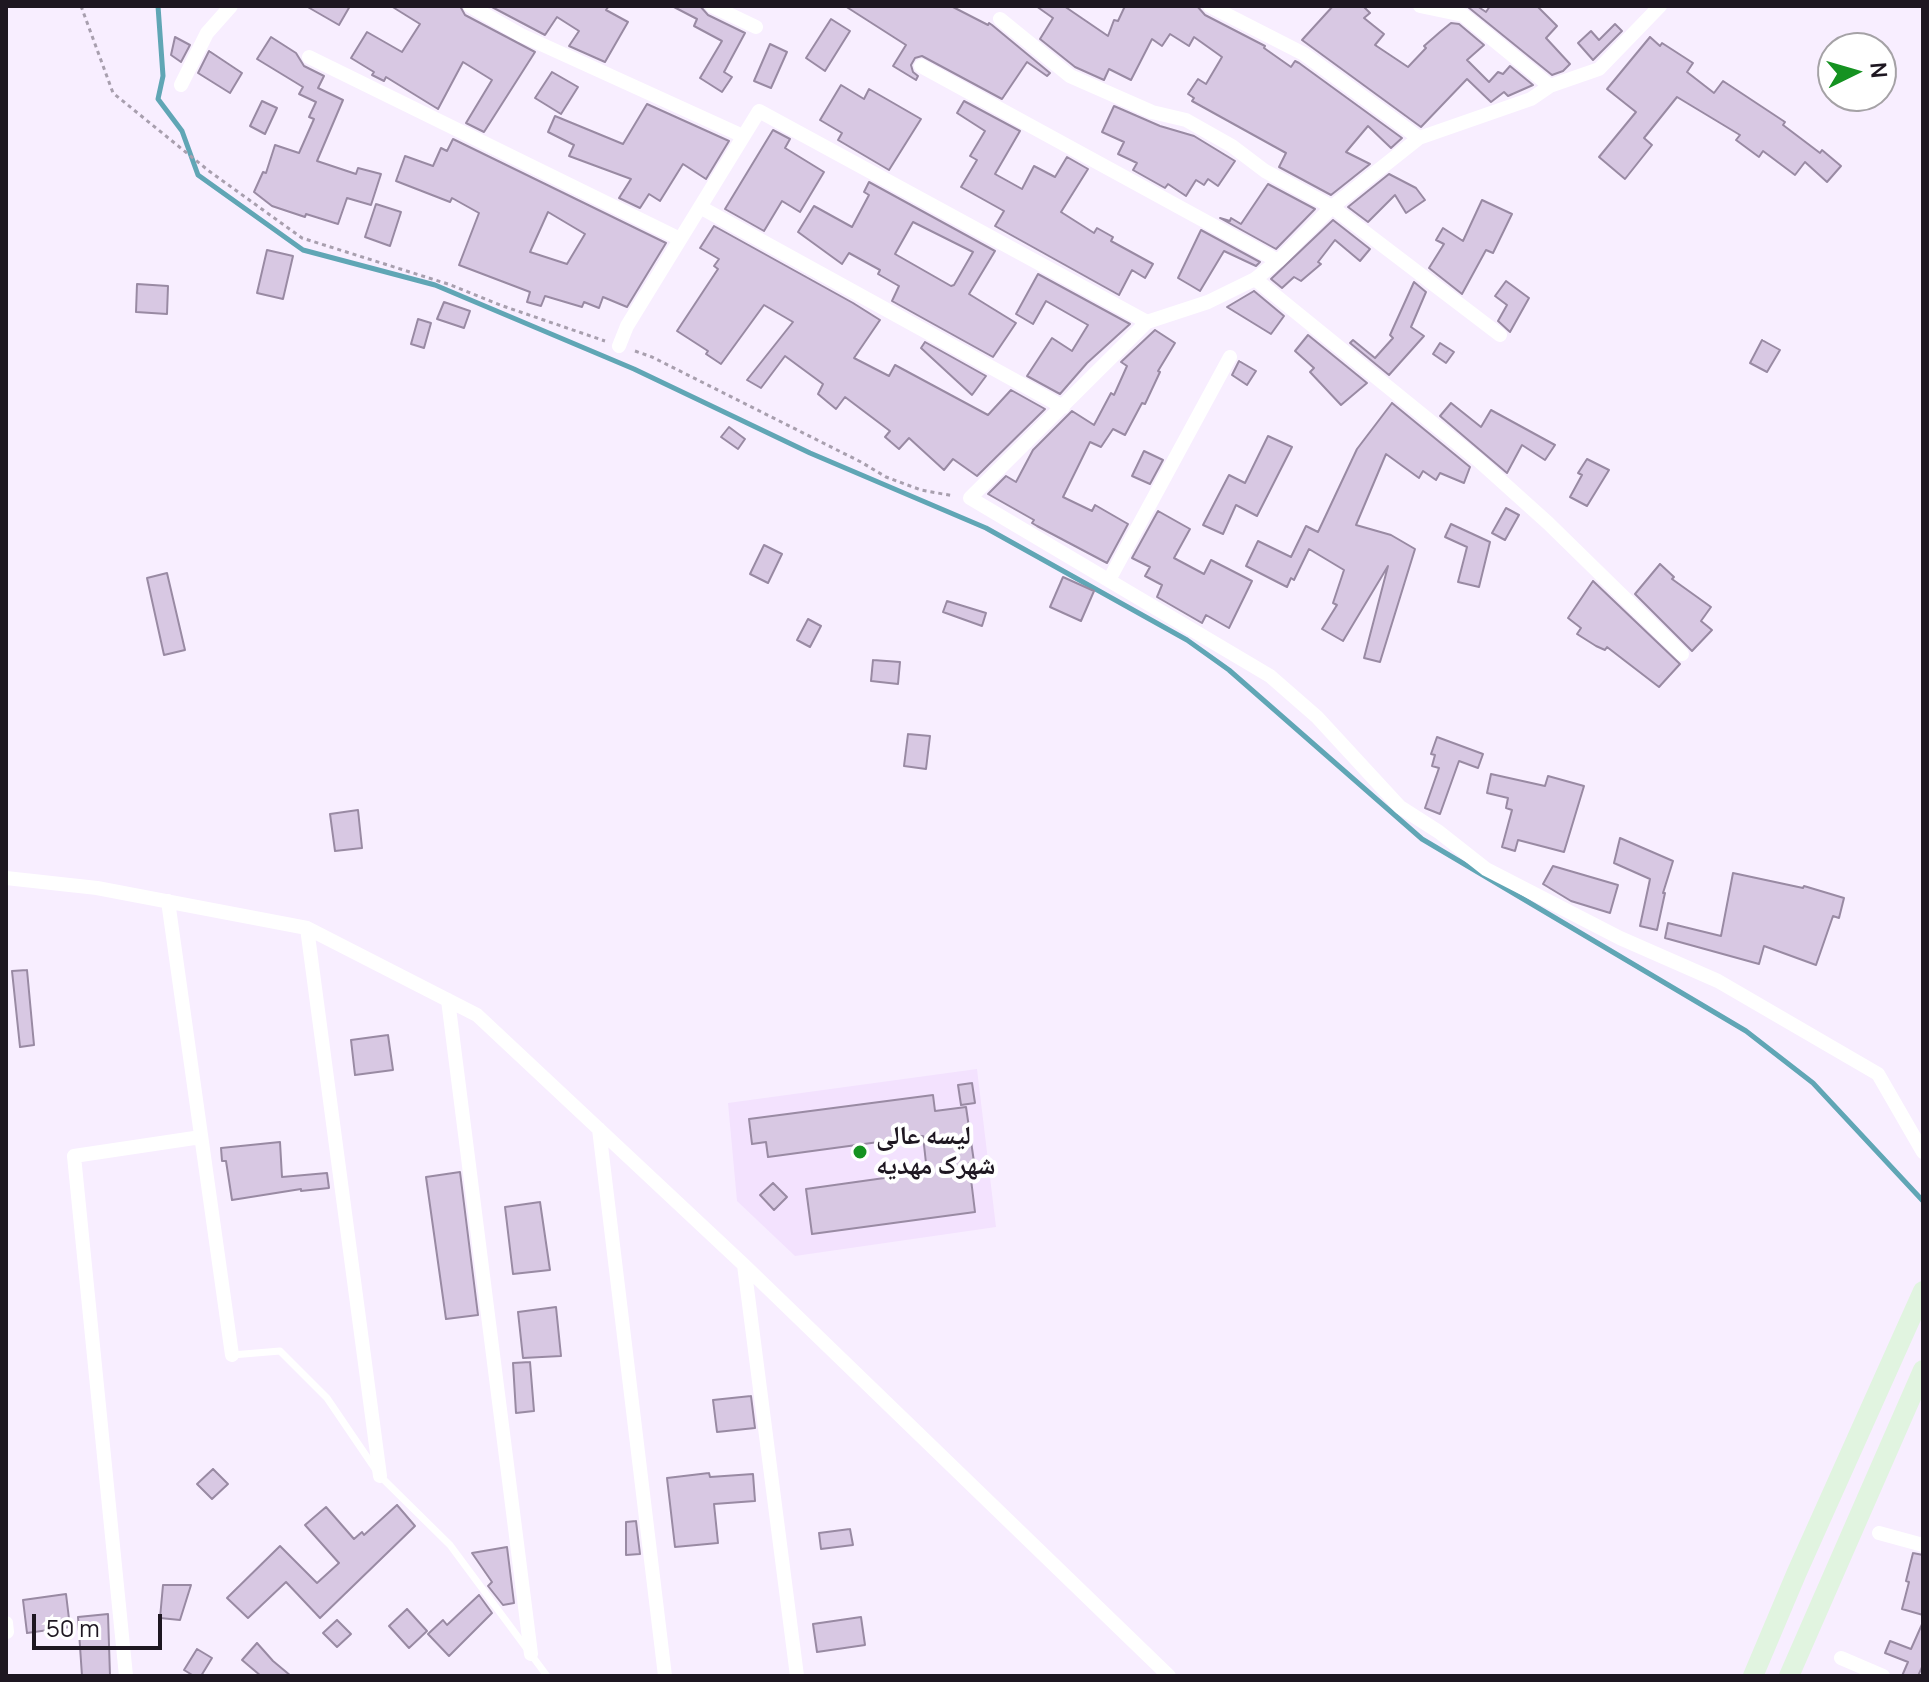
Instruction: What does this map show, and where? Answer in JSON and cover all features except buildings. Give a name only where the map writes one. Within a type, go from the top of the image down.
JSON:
[{"type":"main road","points":[[1753,1676],[1923,1291]]},
{"type":"main road","points":[[1789,1676],[1923,1370]]},
{"type":"street","points":[[181,85],[207,33],[231,6]]},
{"type":"street","points":[[470,6],[521,35],[743,136]]},
{"type":"street","points":[[712,6],[756,27]]},
{"type":"street","points":[[1210,6],[1304,54],[1419,138]]},
{"type":"street","points":[[1420,6],[1463,15],[1550,86]]},
{"type":"street","points":[[1660,6],[1599,69],[1550,86],[1531,99],[1419,138],[1332,207],[1278,261],[1255,279],[1208,302],[1147,322],[970,498],[1270,676],[1317,717],[1400,807],[1439,832],[1486,869],[1620,938],[1718,981],[1878,1074],[1923,1152]]},
{"type":"street","points":[[1000,19],[1070,76],[1152,112],[1186,120],[1232,146],[1265,171],[1332,207],[1500,335]]},
{"type":"street","points":[[309,57],[680,239]]},
{"type":"street","points":[[921,66],[1278,261]]},
{"type":"street","points":[[619,346],[627,326],[759,111],[1147,322]]},
{"type":"street","points":[[700,207],[1063,407]]},
{"type":"street","points":[[1255,279],[1478,460],[1548,523],[1682,654]]},
{"type":"street","points":[[1109,580],[1230,357]]},
{"type":"street","points":[[6,878],[97,888],[307,928],[477,1015],[744,1265],[1169,1676]]},
{"type":"street","points":[[168,901],[232,1355]]},
{"type":"street","points":[[307,928],[380,1476]]},
{"type":"street","points":[[448,1000],[531,1654]]},
{"type":"street","points":[[599,1129],[665,1676]]},
{"type":"street","points":[[126,1676],[74,1156],[201,1137]]},
{"type":"street","points":[[744,1265],[797,1676]]},
{"type":"street","points":[[1879,1533],[1923,1545]]},
{"type":"street","points":[[1841,1658],[1883,1676]]},
{"type":"lane","points":[[232,1355],[280,1351],[327,1398],[380,1476],[450,1545],[547,1676]]},
{"type":"path","points":[[81,6],[113,93],[209,171],[302,238],[448,284],[652,357],[886,477],[921,490],[970,498]]},
{"type":"shaded area","name":"لیسه عالی شهرک مهدیه","points":[[977,1069],[996,1227],[795,1256],[737,1201],[728,1103]]},
{"type":"waterway","points":[[158,6],[163,76],[158,99],[182,131],[198,175],[303,250],[435,285],[634,369],[810,453],[986,528],[1187,640],[1229,670],[1422,839],[1746,1031],[1813,1083],[1923,1201]]},
{"type":"place","name":"لیسه عالی شهرک مهدیه","points":[[860,1152]]}]
